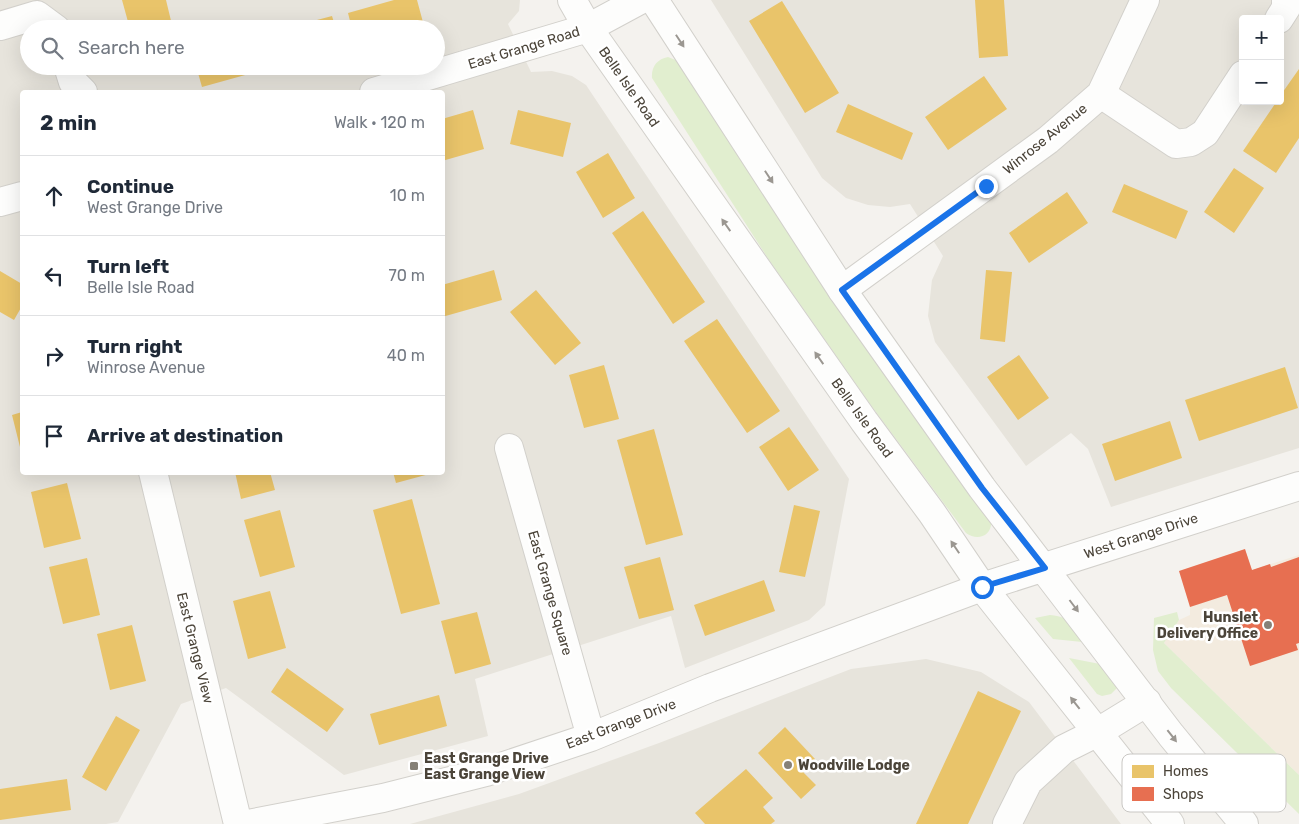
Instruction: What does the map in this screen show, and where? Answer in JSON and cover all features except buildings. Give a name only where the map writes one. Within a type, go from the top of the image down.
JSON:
[{"type":"street","name":"Belle Isle Road","points":[[572,0],[588,28],[864,421],[932,513],[982,587],[1122,763]]},
{"type":"street","name":"East Grange Road","points":[[445,71],[588,28],[640,0]]},
{"type":"street","points":[[654,0],[842,290],[982,488],[1187,754]]},
{"type":"street","name":"Winrose Avenue","points":[[842,290],[1048,140],[1101,94],[1145,0]]},
{"type":"street","points":[[1282,15],[1286,8],[1286,0]]},
{"type":"street","points":[[20,20],[37,15],[44,20]]},
{"type":"street","points":[[0,26],[20,20]]},
{"type":"street","points":[[71,75],[73,82],[81,90]]},
{"type":"street","name":"East Grange Road","points":[[381,90],[431,75]]},
{"type":"street","name":"Winrose Avenue","points":[[1101,94],[1176,144],[1192,142],[1205,133],[1239,81]]},
{"type":"street","points":[[0,202],[20,197]]},
{"type":"street","name":"East Grange Square","points":[[509,448],[591,738]]},
{"type":"street","name":"East Grange View","points":[[154,475],[238,824]]},
{"type":"street","name":"West Grange Drive","points":[[982,587],[1299,486]]},
{"type":"street","name":"East Grange Drive","points":[[248,824],[383,798],[476,774],[591,738],[710,688],[982,587]]},
{"type":"street","points":[[1007,824],[1028,782],[1064,749],[1098,732],[1147,702]]},
{"type":"street","name":"Belle Isle Road","points":[[1161,812],[1170,824]]},
{"type":"street","points":[[1234,812],[1244,824]]},
{"type":"shaded area","points":[[0,0],[520,0],[519,11],[508,24],[531,72],[552,71],[572,76],[586,85],[849,479],[825,605],[809,620],[685,668],[671,616],[475,679],[488,736],[344,775],[226,688],[181,704],[118,822],[106,824],[0,824]]},
{"type":"shaded area","points":[[711,0],[1299,0],[1299,448],[1111,507],[1088,449],[1071,433],[1026,466],[935,342],[928,316],[932,280],[943,256],[910,204],[890,207],[868,205],[846,198],[822,178]]},
{"type":"shaded area","points":[[1245,549],[1252,570],[1299,555],[1299,775],[1286,762],[1286,754],[1278,754],[1164,643],[1179,620],[1190,615],[1190,607],[1179,571]]},
{"type":"shaded area","points":[[926,659],[981,672],[1029,702],[1121,824],[410,824],[519,794],[659,743],[851,669]]},
{"type":"green space","points":[[668,57],[678,61],[991,520],[990,530],[984,536],[975,537],[966,533],[870,404],[769,260],[652,78],[656,64]]},
{"type":"green space","points":[[1177,612],[1179,620],[1164,643],[1278,754],[1238,754],[1171,688],[1158,671],[1153,650],[1154,618]]},
{"type":"green space","points":[[1050,615],[1070,621],[1092,643],[1053,639],[1035,618]]},
{"type":"green space","points":[[1069,658],[1100,664],[1118,687],[1111,694],[1102,696],[1097,694]]},
{"type":"green space","points":[[1286,762],[1299,775],[1299,814],[1286,801]]},
{"type":"place","name":"Hunslet Delivery Office","points":[[1268,625]]},
{"type":"place","name":"Woodville Lodge","points":[[788,765]]},
{"type":"place","name":"East Grange Drive East Grange View","points":[[414,766]]},
{"type":"route","points":[[982,587],[1045,568],[982,488],[842,290],[986,186]]}]
